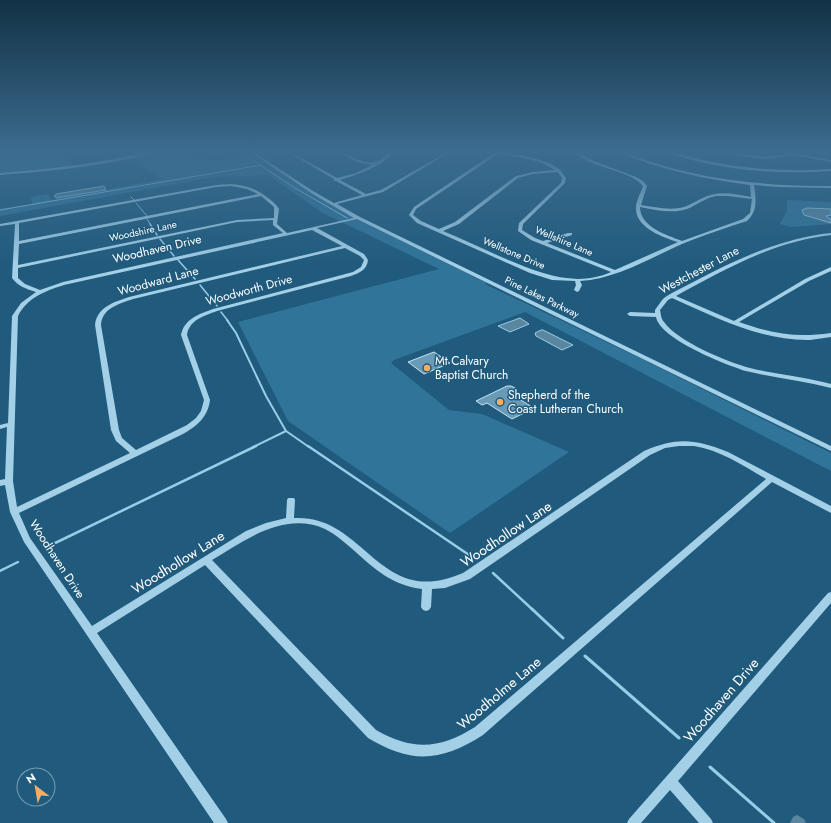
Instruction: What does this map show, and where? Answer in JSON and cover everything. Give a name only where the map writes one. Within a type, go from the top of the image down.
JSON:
[{"type":"street","points":[[0,225],[198,189]]},
{"type":"street","points":[[252,189],[277,208],[275,219],[276,226],[286,234]]},
{"type":"street","name":"Pine Lakes Parkway","points":[[309,189],[358,218],[831,449]]},
{"type":"street","points":[[353,189],[366,196]]},
{"type":"street","points":[[334,204],[366,196],[383,189]]},
{"type":"street","name":"Wellstone Drive","points":[[444,189],[412,211],[411,214],[414,218],[439,231],[532,272],[556,278],[577,280],[598,278],[615,272],[682,242],[747,218],[753,210],[752,189]]},
{"type":"street","points":[[439,231],[459,222],[501,189]]},
{"type":"street","name":"Wellshire Lane","points":[[557,189],[519,226],[520,231],[525,235],[543,243],[615,272]]},
{"type":"street","points":[[645,189],[639,206],[639,215],[645,223],[665,235],[682,242]]},
{"type":"street","points":[[639,206],[678,209],[688,207],[704,198],[712,196],[727,195],[753,198]]},
{"type":"street","points":[[16,243],[262,196]]},
{"type":"street","name":"Woodhaven Drive","points":[[222,823],[27,540],[14,512],[9,481],[15,316],[22,305],[41,292],[72,281],[358,218]]},
{"type":"street","name":"Woodshire Lane","points":[[15,267],[237,221],[275,219]]},
{"type":"street","points":[[17,222],[14,276],[18,282],[26,287],[41,292]]},
{"type":"street","name":"Woodworth Drive","points":[[14,512],[191,426],[200,418],[206,409],[206,397],[184,335],[185,328],[190,322],[199,316],[215,310],[356,272],[364,266],[366,260],[362,255],[313,228]]},
{"type":"street","points":[[543,243],[570,234]]},
{"type":"street","name":"Westchester Lane","points":[[657,315],[660,304],[672,296],[762,251],[811,236],[831,234]]},
{"type":"street","name":"Woodward Lane","points":[[135,454],[119,439],[115,430],[98,324],[98,318],[101,313],[115,303],[131,298],[346,246]]},
{"type":"street","points":[[736,322],[807,280],[831,270]]},
{"type":"street","points":[[577,280],[577,290]]},
{"type":"street","points":[[672,296],[764,332],[785,336],[813,337],[831,334]]},
{"type":"street","points":[[630,314],[657,315],[664,327],[678,338],[732,364],[756,371],[831,386]]},
{"type":"street","points":[[0,427],[11,424]]},
{"type":"street","name":"Woodhollow Lane","points":[[90,632],[255,531],[273,524],[290,520],[311,522],[329,528],[338,533],[389,574],[406,582],[427,586],[449,584],[470,575],[648,453],[664,445],[686,443],[713,448],[729,455],[831,510]]},
{"type":"street","name":"Woodholme Lane","points":[[206,560],[372,734],[385,742],[401,748],[418,751],[437,750],[463,742],[486,725],[772,478]]},
{"type":"street","points":[[0,483],[9,481]]},
{"type":"street","points":[[290,520],[291,500]]},
{"type":"street","points":[[426,607],[427,586]]},
{"type":"street","name":"Woodhaven Drive","points":[[633,823],[829,603]]},
{"type":"street","points":[[670,781],[707,823]]},
{"type":"shaded area","points":[[84,189],[106,190],[56,198],[54,196],[56,194]]},
{"type":"shaded area","points":[[107,189],[146,189],[0,216],[0,209],[32,204],[31,197],[48,194],[51,200]]},
{"type":"shaded area","points":[[289,189],[306,189],[351,215],[487,283],[485,284],[644,360],[831,453],[831,471],[525,312],[394,360],[391,363],[449,410],[482,414],[569,452],[450,533],[288,421],[238,322],[439,269],[323,213]]},
{"type":"shaded area","points":[[787,200],[831,202],[831,224],[791,227],[780,224],[787,211]]},
{"type":"shaded area","points":[[807,208],[831,209],[831,215],[826,216],[831,220],[831,223],[804,215],[802,210]]},
{"type":"shaded area","points":[[520,318],[529,324],[510,332],[498,326]]},
{"type":"shaded area","points":[[541,330],[573,345],[562,350],[536,336],[535,333]]},
{"type":"building","name":"Mt Calvary Baptist Church","points":[[434,352],[450,363],[424,374],[408,362]]},
{"type":"building","name":"Shepherd of the Coast Lutheran Church","points":[[507,386],[517,389],[509,393],[534,408],[512,419],[487,403],[482,405],[476,401]]},
{"type":"waterway","points":[[0,210],[119,189]]},
{"type":"waterway","points":[[297,189],[347,218]]},
{"type":"waterway","points":[[131,197],[134,200]]},
{"type":"waterway","points":[[136,203],[147,216]]},
{"type":"waterway","points":[[147,219],[151,225]]},
{"type":"waterway","points":[[150,224],[157,235]]},
{"type":"waterway","points":[[160,239],[174,256]]},
{"type":"waterway","points":[[178,260],[195,279]]},
{"type":"waterway","points":[[200,285],[217,306]]},
{"type":"waterway","points":[[221,312],[228,321]]},
{"type":"waterway","points":[[227,320],[236,333],[266,396],[286,431]]},
{"type":"waterway","points":[[253,447],[286,431]]},
{"type":"waterway","points":[[286,431],[309,447]]},
{"type":"waterway","points":[[51,545],[256,446]]},
{"type":"waterway","points":[[308,446],[475,559]]},
{"type":"waterway","points":[[0,571],[18,562]]},
{"type":"waterway","points":[[493,573],[533,610]]},
{"type":"waterway","points":[[532,609],[563,638]]},
{"type":"waterway","points":[[585,656],[679,738]]},
{"type":"waterway","points":[[710,767],[774,823]]},
{"type":"waterway","points":[[796,823],[797,821],[800,823]]},
{"type":"place","name":"Mt Calvary Baptist Church","points":[[427,368]]},
{"type":"place","name":"Shepherd of the Coast Lutheran Church","points":[[500,402]]}]
